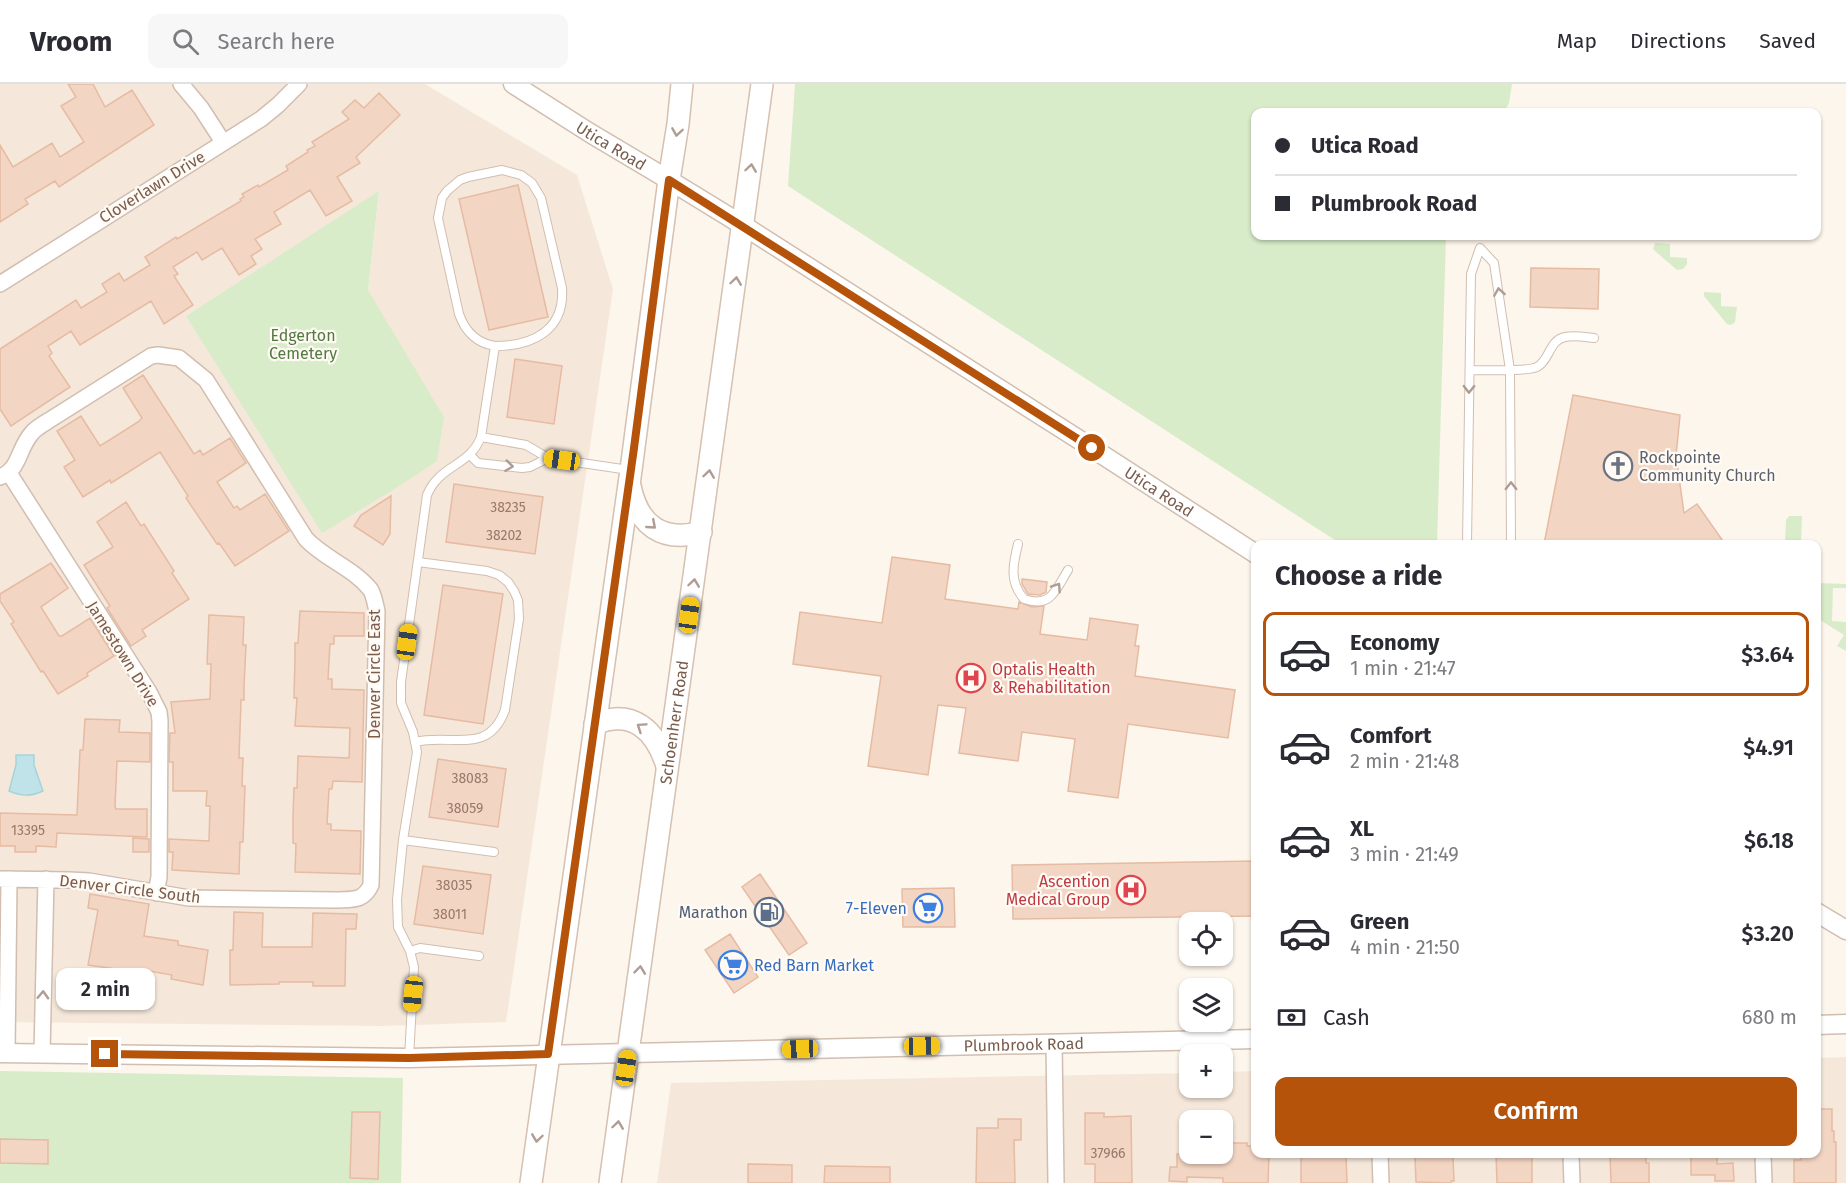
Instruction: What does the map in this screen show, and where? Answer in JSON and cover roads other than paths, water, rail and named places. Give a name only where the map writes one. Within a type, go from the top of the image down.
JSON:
[{"type":"main road","points":[[531,1183],[682,84]]},
{"type":"main road","name":"Schoenherr Road","points":[[610,1183],[762,84]]},
{"type":"main road","points":[[630,475],[636,506],[650,525],[669,536],[701,532]]},
{"type":"main road","points":[[595,724],[615,718],[627,719],[639,724],[657,742],[668,766]]},
{"type":"street","points":[[181,84],[201,108],[223,142]]},
{"type":"street","name":"Cloverlawn Drive","points":[[0,284],[261,119],[299,84]]},
{"type":"street","name":"Utica Road","points":[[513,84],[744,226],[1251,551]]},
{"type":"street","name":"Denver Circle East","points":[[4,475],[16,465],[23,445],[33,432],[144,360],[158,355],[179,358],[206,380],[306,539],[317,551],[354,574],[371,590],[377,611],[371,885],[367,893]]},
{"type":"street","name":"Jamestown Drive","points":[[4,475],[149,692],[159,712],[159,877],[156,893]]},
{"type":"street","points":[[3,1053],[5,879]]},
{"type":"street","name":"Denver Circle South","points":[[5,879],[89,881],[189,897],[336,900],[359,898],[367,893]]},
{"type":"street","points":[[42,1053],[46,879]]},
{"type":"street","points":[[1821,915],[1846,930]]},
{"type":"street","points":[[1821,1025],[1846,1024]]},
{"type":"street","name":"Plumbrook Road","points":[[3,1053],[409,1058],[1251,1039]]},
{"type":"street","points":[[1054,1043],[1056,1183]]},
{"type":"street","points":[[1380,1158],[1381,1183]]},
{"type":"street","points":[[1571,1158],[1572,1183]]},
{"type":"street","points":[[1763,1158],[1764,1183]]},
{"type":"lane","points":[[502,170],[527,179],[541,198],[562,299],[561,311],[547,331],[535,338],[510,345],[495,346],[483,344],[462,323],[438,218],[442,198],[453,185],[468,177],[502,170]]},
{"type":"lane","points":[[1467,540],[1471,274],[1480,248],[1494,263],[1510,370],[1511,540]]},
{"type":"lane","points":[[1470,370],[1510,370],[1536,367],[1546,359],[1554,342],[1565,337],[1594,338]]},
{"type":"lane","points":[[409,1058],[414,967],[410,951],[398,927],[397,916],[403,840],[416,762],[413,732],[403,712],[400,693],[426,506],[431,486],[442,473],[471,455],[477,446],[481,437],[495,346]]},
{"type":"lane","points":[[481,437],[526,445],[548,458],[630,475]]},
{"type":"lane","points":[[471,455],[478,463],[522,468],[530,467],[548,458]]},
{"type":"lane","points":[[1018,544],[1014,585],[1023,599],[1033,602],[1049,599],[1068,570]]},
{"type":"lane","points":[[415,742],[436,739],[476,740],[494,730],[505,710],[519,619],[518,600],[514,591],[499,575],[487,571],[418,562]]},
{"type":"lane","points":[[403,840],[494,852]]},
{"type":"lane","points":[[410,951],[420,948],[479,956]]},
{"type":"water","points":[[16,755],[34,755],[34,765],[43,791],[26,795],[9,791],[16,765]]},
{"type":"place","name":"Rockpointe Community Church","points":[[1618,466]]},
{"type":"place","name":"Optalis Health & Rehabilitation","points":[[971,678]]},
{"type":"place","name":"Ascention Medical Group","points":[[1131,890]]},
{"type":"place","name":"7-Eleven","points":[[928,908]]},
{"type":"place","name":"Marathon","points":[[769,912]]},
{"type":"place","name":"Red Barn Market","points":[[733,965]]},
{"type":"park label","name":"Edgerton Cemetery","points":[[303,344]]}]
